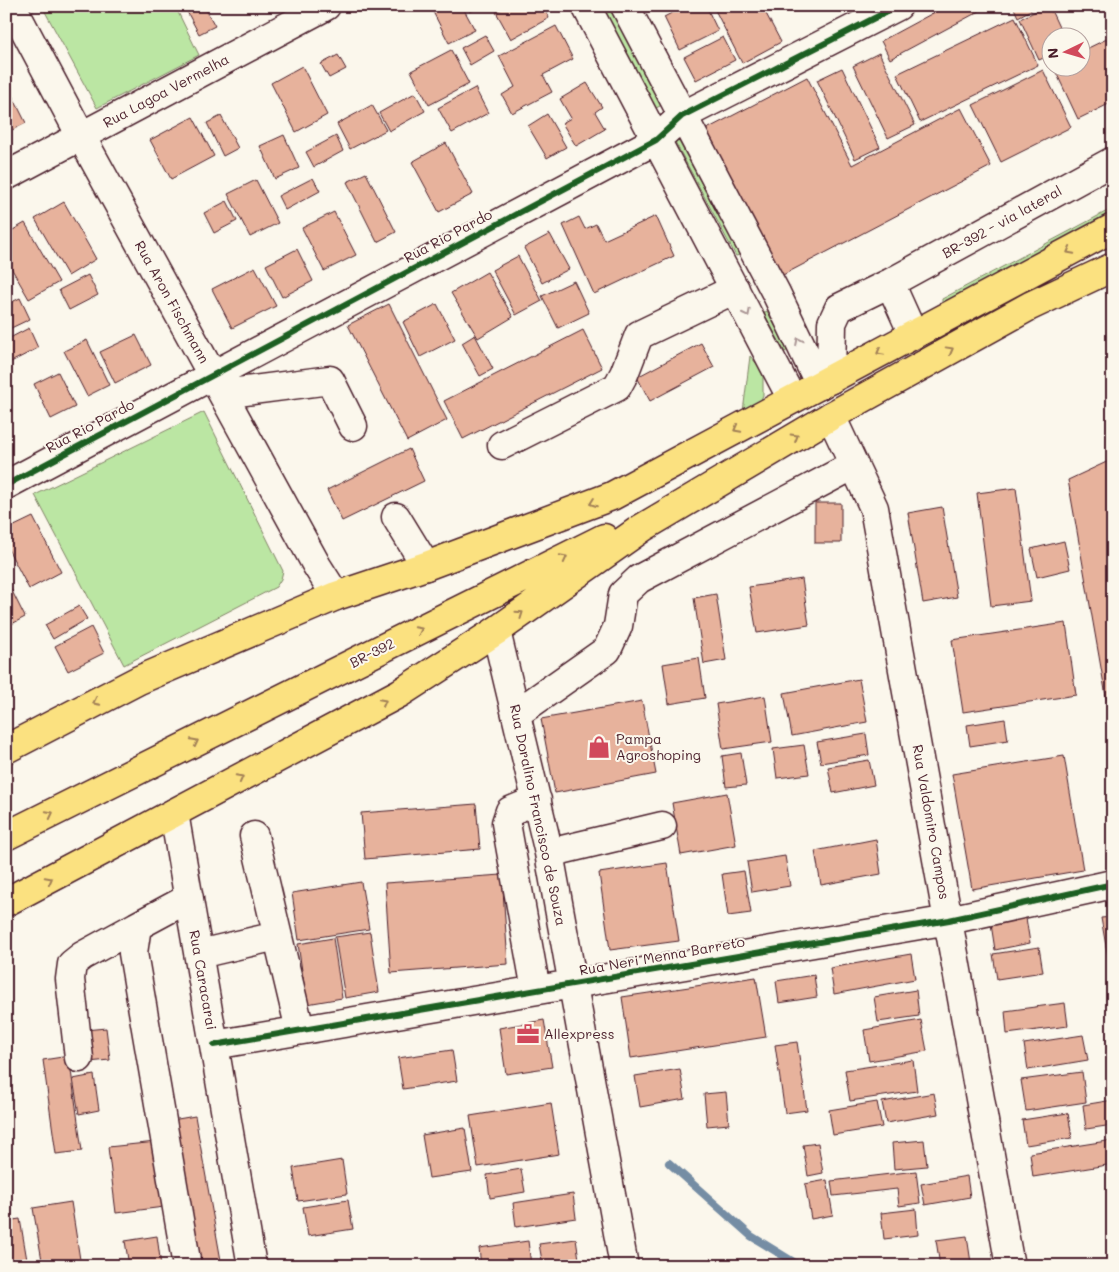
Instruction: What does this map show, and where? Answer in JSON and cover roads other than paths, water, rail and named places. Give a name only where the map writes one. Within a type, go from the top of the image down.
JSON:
[{"type":"highway","points":[[6,748],[139,680],[336,596],[426,566],[612,496],[1113,228]]},
{"type":"highway","name":"BR-392","points":[[6,902],[400,693],[496,631],[642,528],[831,416],[1030,306],[1113,267]]},
{"type":"highway","name":"BR-392","points":[[6,836],[738,471]]},
{"type":"street","name":"Rua Aron Fischmann","points":[[12,6],[80,136],[317,566],[336,596]]},
{"type":"street","name":"Rua Lagoa Vermelha","points":[[6,176],[326,6]]},
{"type":"street","points":[[586,6],[792,399]]},
{"type":"street","points":[[625,6],[776,293],[826,382]]},
{"type":"street","name":"Rua Rio Pardo","points":[[6,485],[218,385],[656,140],[682,116],[898,6]]},
{"type":"street","name":"BR-392 - via lateral","points":[[826,382],[832,323],[839,308],[890,283],[1113,161]]},
{"type":"street","points":[[502,445],[616,387],[624,374],[639,335],[730,280],[776,293]]},
{"type":"street","points":[[890,283],[914,334]]},
{"type":"street","points":[[218,385],[330,380],[353,426]]},
{"type":"street","name":"Rua Valdomiro Campos","points":[[831,416],[874,508],[1010,1266]]},
{"type":"street","points":[[516,714],[607,650],[618,626],[623,594],[640,579],[854,465]]},
{"type":"street","points":[[396,517],[426,566]]},
{"type":"street","name":"Rua Doralino Francisco de Souza","points":[[496,631],[549,853],[624,1266]]},
{"type":"street","points":[[536,990],[506,823],[510,811],[537,800]]},
{"type":"street","name":"Rua Caracarai","points":[[174,813],[252,1266]]},
{"type":"street","points":[[549,853],[662,826]]},
{"type":"street","points":[[254,836],[300,1030]]},
{"type":"street","name":"Rua Neri Menna Barreto","points":[[214,1045],[949,920],[1113,884]]},
{"type":"street","points":[[79,1058],[70,979],[72,964],[82,956],[189,898]]},
{"type":"street","points":[[137,926],[133,952],[187,1266]]},
{"type":"street","points":[[199,954],[277,936]]},
{"type":"waterway","points":[[669,1163],[751,1236],[800,1266]]},
{"type":"place","name":"Pampa Agroshoping","points":[[599,747]]},
{"type":"place","name":"Allexpress","points":[[528,1034]]}]
